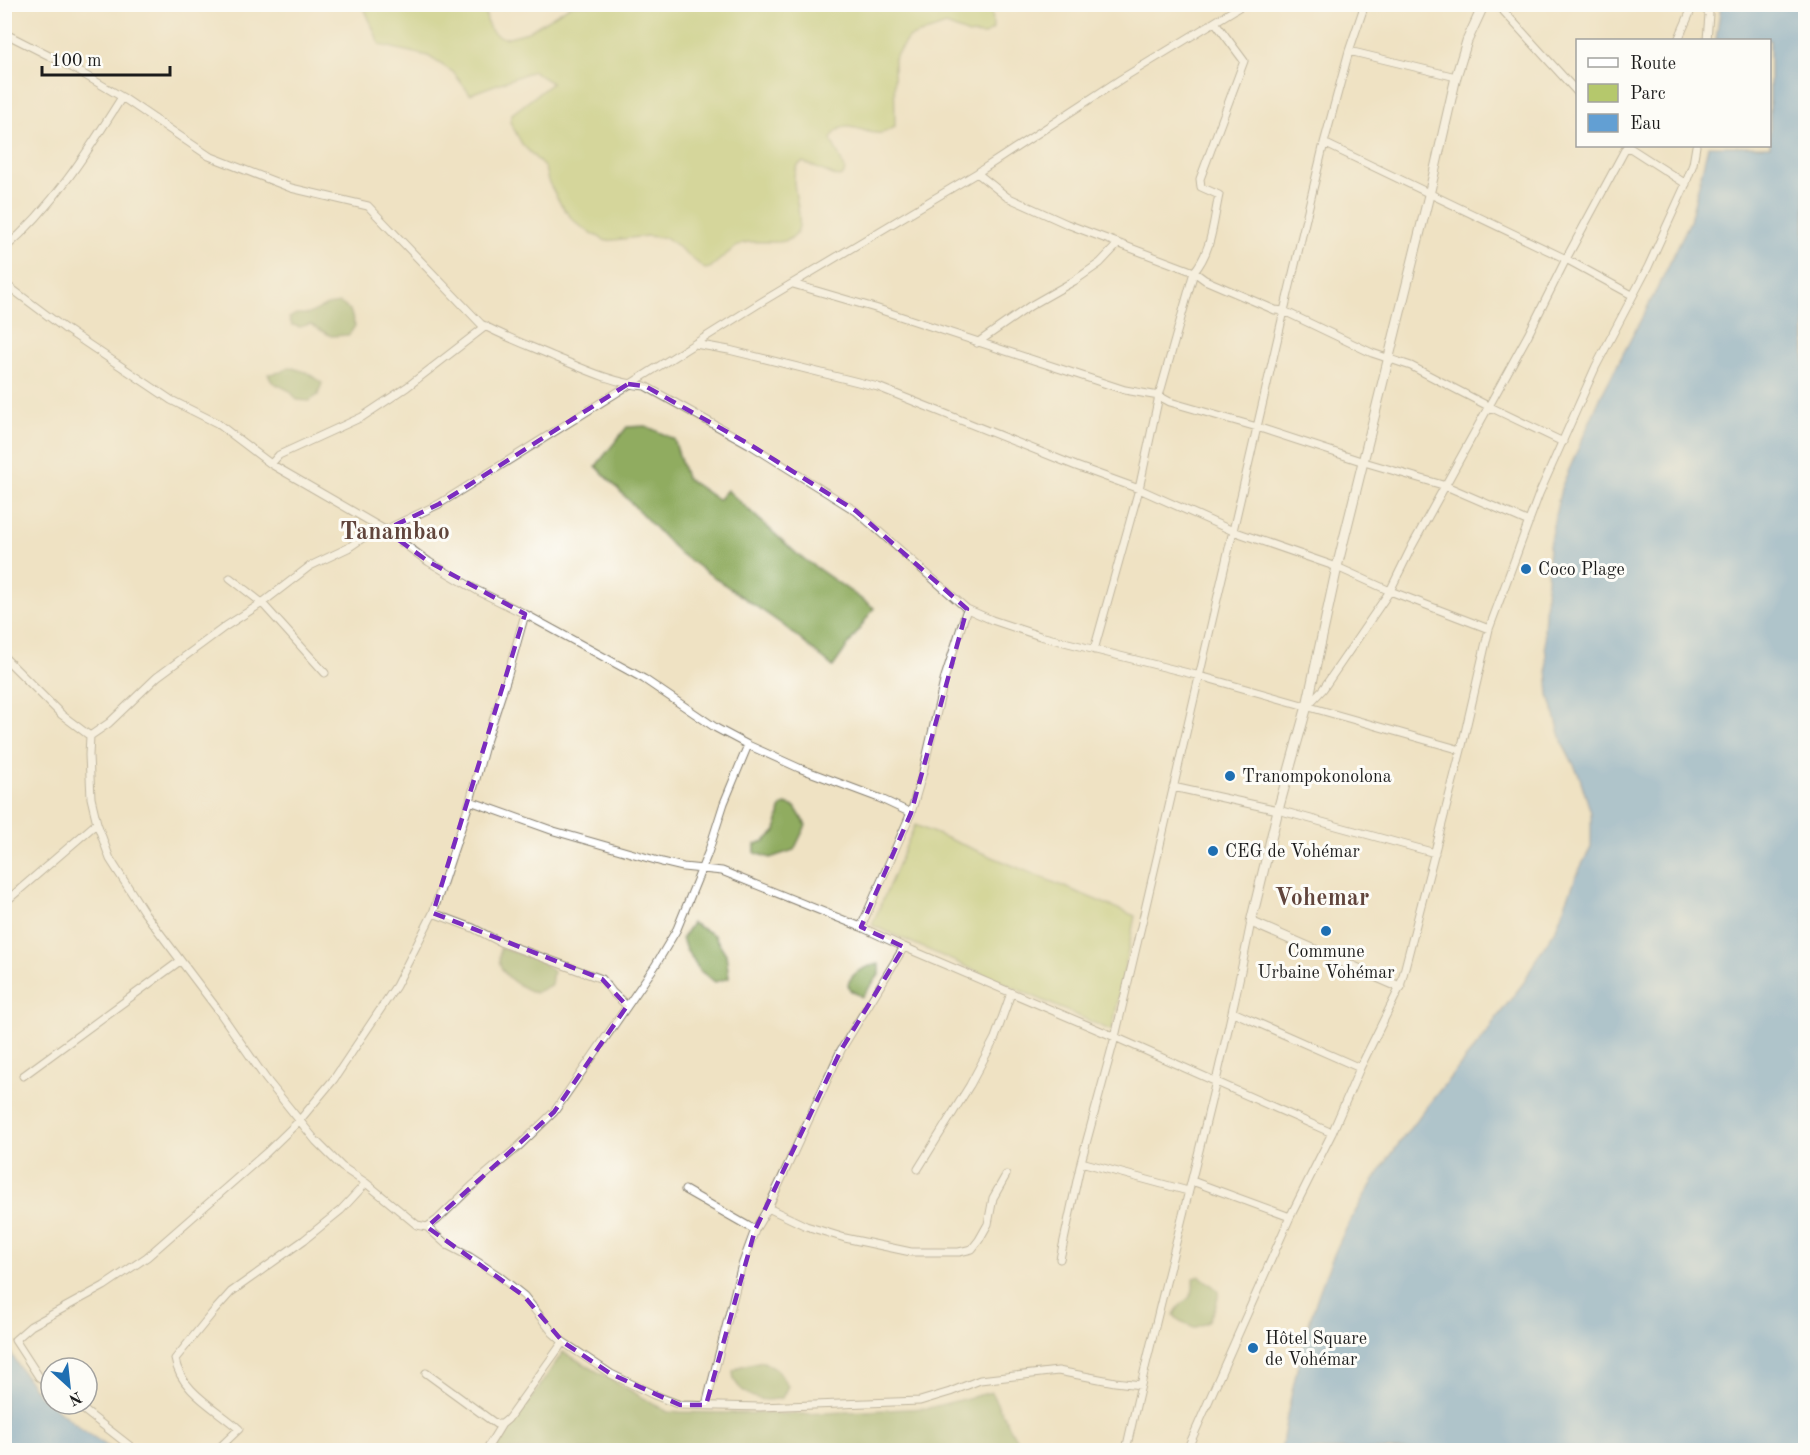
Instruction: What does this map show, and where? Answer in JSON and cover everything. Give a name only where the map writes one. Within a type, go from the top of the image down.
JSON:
[{"type":"street","points":[[90,736],[109,723],[157,676],[225,626],[262,603],[310,566],[348,548],[367,535],[385,530],[439,504],[628,384],[976,173],[1121,79],[1244,4]]},
{"type":"street","points":[[1060,1259],[1081,1162],[1115,1037],[1324,143],[1349,51],[1365,4]]},
{"type":"street","points":[[1126,1450],[1233,1012],[1251,922],[1278,810],[1307,706],[1337,567],[1456,77],[1467,41],[1484,4]]},
{"type":"street","points":[[1497,4],[1576,91]]},
{"type":"street","points":[[1678,39],[1693,6],[1684,4]]},
{"type":"street","points":[[1701,4],[1709,14],[1707,39]]},
{"type":"street","points":[[1094,650],[1139,489],[1159,396],[1194,272],[1208,249],[1219,195],[1201,187],[1200,179],[1244,61],[1215,22]]},
{"type":"street","points":[[4,33],[73,68],[122,97],[209,156],[291,188],[368,206],[481,324],[591,372],[628,384],[645,386],[749,444],[856,512],[967,609],[1011,627],[1200,676],[1461,750]]},
{"type":"street","points":[[1349,51],[1456,77]]},
{"type":"street","points":[[4,249],[15,240],[82,160],[122,97]]},
{"type":"street","points":[[1324,143],[1566,259],[1632,295]]},
{"type":"street","points":[[1307,706],[1323,689],[1390,591],[1626,147]]},
{"type":"street","points":[[1629,147],[1686,184]]},
{"type":"street","points":[[1186,1450],[1290,1217],[1400,987],[1461,750],[1489,629],[1529,522],[1563,442],[1596,366],[1648,267],[1686,184],[1696,147]]},
{"type":"street","points":[[976,173],[1007,197],[1067,224],[1194,272],[1205,280],[1275,310],[1284,311],[1372,353],[1411,366],[1563,442]]},
{"type":"street","points":[[977,343],[1030,306],[1074,281],[1100,262],[1119,244]]},
{"type":"street","points":[[4,283],[64,328],[171,400],[217,423],[272,464],[385,530],[439,568],[478,591],[644,678],[716,728],[748,745],[799,768],[879,798],[910,813]]},
{"type":"street","points":[[793,284],[875,308],[1125,390],[1159,396],[1170,402],[1446,486],[1529,522]]},
{"type":"street","points":[[272,464],[279,455],[362,417],[407,387],[486,326]]},
{"type":"street","points":[[694,344],[729,350],[878,387],[1139,489],[1233,531],[1337,567],[1390,591],[1489,629]]},
{"type":"street","points":[[230,578],[262,603],[325,673]]},
{"type":"street","points":[[861,927],[910,813],[923,772],[945,676],[967,609]]},
{"type":"street","points":[[39,1377],[15,1340],[31,1326],[104,1286],[147,1257],[267,1152],[334,1080],[396,986],[433,912],[470,801],[525,614]]},
{"type":"street","points":[[4,657],[62,715],[90,736]]},
{"type":"street","points":[[90,736],[92,798],[97,823],[110,859],[144,912],[218,1010],[266,1079],[316,1141],[342,1167],[366,1183],[417,1225],[427,1227],[447,1245],[499,1276],[524,1296],[563,1342],[611,1374],[680,1405],[760,1407],[920,1401],[980,1380],[1059,1371],[1141,1385]]},
{"type":"street","points":[[427,1227],[554,1112],[627,1006],[677,929],[748,745]]},
{"type":"street","points":[[1173,787],[1278,810],[1435,853]]},
{"type":"street","points":[[470,801],[554,831],[662,862],[683,867],[722,871],[861,927],[1332,1133]]},
{"type":"street","points":[[4,903],[97,823]]},
{"type":"street","points":[[433,912],[500,942],[602,979],[627,1006]]},
{"type":"street","points":[[1251,922],[1400,987]]},
{"type":"street","points":[[706,1405],[741,1268],[755,1230],[768,1208],[841,1050],[904,947]]},
{"type":"street","points":[[23,1076],[180,961]]},
{"type":"street","points":[[918,1169],[970,1085],[995,1038],[1011,993]]},
{"type":"street","points":[[1233,1012],[1360,1068]]},
{"type":"street","points":[[1081,1162],[1188,1191]]},
{"type":"street","points":[[768,1208],[806,1226],[845,1238],[911,1252],[959,1252],[972,1249],[979,1240],[987,1224],[993,1198],[1006,1175]]},
{"type":"street","points":[[1192,1181],[1290,1217]]},
{"type":"street","points":[[217,1450],[239,1429],[190,1389],[176,1366],[175,1359],[231,1292],[341,1210],[366,1183]]},
{"type":"street","points":[[685,1190],[755,1230]]},
{"type":"street","points":[[486,1450],[502,1424],[508,1419],[563,1342]]},
{"type":"street","points":[[426,1373],[496,1424],[502,1424]]},
{"type":"street","points":[[91,1416],[135,1450]]},
{"type":"highlighted area","points":[[628,384],[645,386],[749,444],[856,511],[967,609],[911,813],[861,927],[904,947],[841,1050],[755,1230],[706,1405],[680,1405],[611,1374],[563,1342],[524,1296],[427,1227],[554,1112],[627,1006],[602,979],[433,913],[525,614],[429,562],[385,530],[439,504]]},
{"type":"green space","points":[[363,5],[491,5],[486,11],[488,25],[492,32],[505,38],[528,32],[571,5],[992,5],[993,29],[984,35],[969,34],[946,25],[908,38],[894,58],[895,127],[881,133],[848,127],[836,132],[831,139],[845,169],[844,174],[840,177],[835,176],[803,162],[797,167],[794,184],[799,224],[793,237],[780,242],[740,244],[710,268],[705,269],[667,238],[647,236],[606,241],[584,229],[572,219],[548,181],[545,168],[522,144],[510,122],[512,114],[552,83],[533,71],[470,94],[453,72],[428,56],[380,45]]},
{"type":"green space","points":[[340,303],[350,310],[355,326],[349,335],[331,336],[310,324],[300,327],[292,325],[289,318],[296,314],[309,314],[327,305]]},
{"type":"green space","points":[[289,367],[306,372],[322,383],[318,395],[309,401],[297,400],[290,391],[272,382],[268,374],[281,372]]},
{"type":"green space","points":[[646,426],[674,439],[686,478],[718,500],[727,490],[797,554],[874,608],[833,667],[783,625],[679,553],[596,466],[627,427]]},
{"type":"green space","points":[[785,804],[795,807],[806,825],[794,850],[770,858],[755,853],[755,844],[765,841],[776,831],[780,809]]},
{"type":"green space","points":[[915,825],[1135,916],[1112,1031],[872,925]]},
{"type":"green space","points":[[692,923],[714,935],[726,954],[729,978],[715,982],[699,970],[686,950],[682,938]]},
{"type":"green space","points":[[500,948],[538,959],[553,971],[551,985],[535,993],[515,982],[502,969],[499,961]]},
{"type":"green space","points":[[879,964],[879,975],[862,997],[850,990],[848,984],[857,972]]},
{"type":"green space","points":[[1200,1276],[1219,1291],[1216,1306],[1208,1322],[1194,1328],[1180,1322],[1174,1315],[1192,1293],[1193,1278]]},
{"type":"green space","points":[[563,1352],[668,1412],[804,1414],[928,1408],[991,1392],[1022,1450],[496,1450]]},
{"type":"green space","points":[[762,1361],[777,1370],[788,1386],[782,1398],[767,1400],[755,1398],[744,1392],[736,1382],[733,1371],[741,1366]]},
{"type":"water","points":[[1721,5],[1805,5],[1805,1450],[1281,1450],[1304,1341],[1321,1288],[1342,1237],[1356,1210],[1408,1130],[1487,1033],[1524,982],[1537,957],[1555,931],[1577,874],[1591,847],[1591,813],[1579,775],[1563,744],[1549,695],[1544,630],[1549,545],[1561,488],[1601,396],[1690,221],[1708,147],[1771,147],[1771,39],[1716,39]]},
{"type":"water","points":[[4,1341],[39,1395],[39,1416],[65,1416],[113,1450],[5,1450]]},
{"type":"place","name":"Coco Plage","points":[[1526,569]]},
{"type":"place","name":"Tranompokonolona","points":[[1230,776]]},
{"type":"place","name":"CEG de Vohémar","points":[[1213,851]]},
{"type":"place","name":"Commune Urbaine Vohémar","points":[[1326,931]]},
{"type":"place","name":"Hôtel Square de Vohémar","points":[[1253,1348]]},
{"type":"district","name":"Tanambao","points":[[395,531]]},
{"type":"district","name":"Vohemar","points":[[1322,897]]}]
